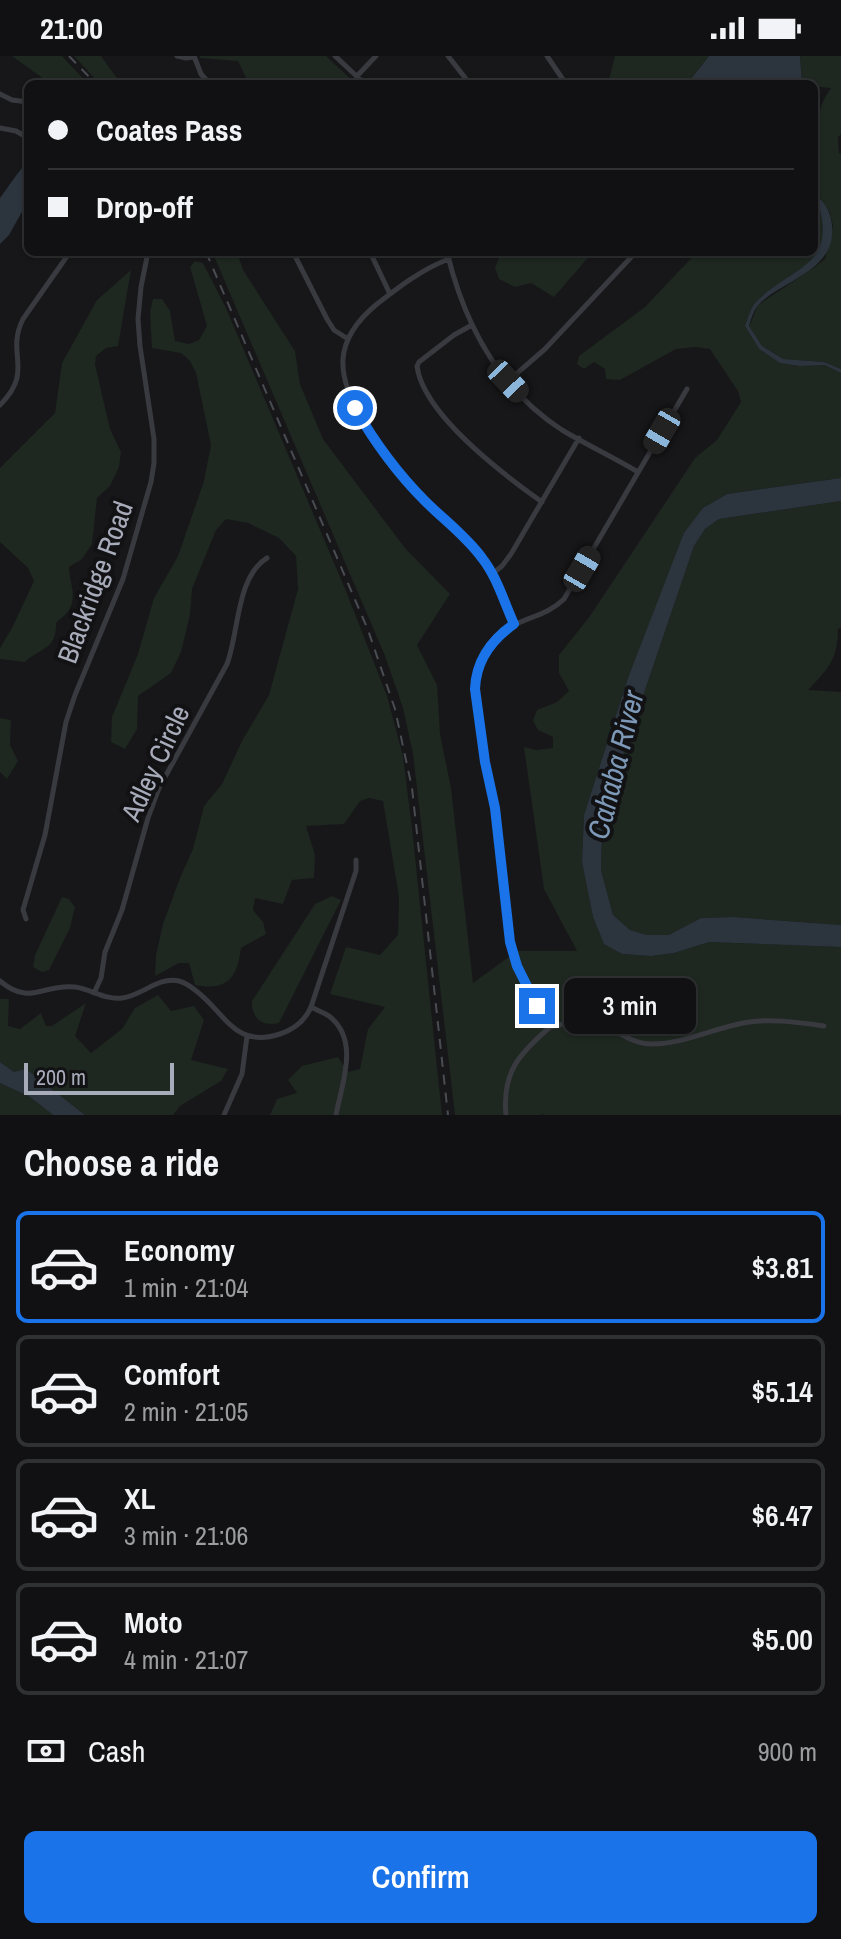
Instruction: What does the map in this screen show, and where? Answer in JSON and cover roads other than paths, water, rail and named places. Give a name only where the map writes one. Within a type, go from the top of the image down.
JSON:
[{"type":"street","points":[[177,56],[194,57],[206,80]]},
{"type":"street","points":[[335,56],[361,80]]},
{"type":"street","points":[[357,76],[376,56]]},
{"type":"street","points":[[448,56],[467,80]]},
{"type":"street","points":[[547,56],[563,80]]},
{"type":"street","points":[[0,94],[24,102]]},
{"type":"street","points":[[0,128],[24,136]]},
{"type":"street","points":[[0,405],[18,380],[18,328],[67,256]]},
{"type":"street","name":"Blackridge Road","points":[[26,919],[23,910],[45,835],[66,722],[123,579],[153,472],[154,439],[138,319],[147,256]]},
{"type":"street","points":[[295,256],[334,330],[348,339]]},
{"type":"street","points":[[372,256],[390,294]]},
{"type":"street","points":[[514,624],[483,558],[411,486],[375,442],[355,408],[345,385],[342,359],[348,339],[359,320],[390,294],[448,256],[459,295],[472,325],[489,358],[508,381],[551,422],[638,472]]},
{"type":"street","points":[[508,381],[545,349],[632,256]]},
{"type":"street","points":[[472,325],[419,362],[419,376],[439,410],[462,436],[501,472],[542,502]]},
{"type":"street","points":[[550,1027],[517,966],[510,942],[495,808],[485,762],[475,678],[481,660],[494,640],[514,624],[547,612],[564,599],[687,389]]},
{"type":"street","points":[[492,574],[502,566],[579,438]]},
{"type":"street","name":"Adley Circle","points":[[94,993],[159,788],[227,664],[243,592],[258,565],[267,558]]},
{"type":"street","points":[[0,981],[24,993],[39,993],[61,986],[81,988],[104,997],[123,998],[162,982],[180,981],[205,997],[239,1033],[260,1038],[273,1036],[302,1022],[311,1007],[356,871],[356,860]]},
{"type":"street","points":[[311,1007],[329,1017],[346,1041],[347,1058],[336,1115]]},
{"type":"street","points":[[506,1115],[509,1074],[517,1059],[550,1027],[593,1022],[633,1041],[648,1044],[669,1043],[745,1022],[788,1021],[824,1026]]},
{"type":"street","points":[[224,1115],[242,1074],[247,1036]]},
{"type":"water","points":[[709,56],[800,56],[802,80],[690,80]]},
{"type":"water","points":[[22,168],[24,208],[9,235],[0,244],[0,198]]},
{"type":"water","points":[[818,196],[831,219],[832,236],[828,250],[809,270],[760,303],[749,326],[762,346],[783,359],[824,362],[841,369],[841,373],[825,365],[780,363],[759,349],[745,326],[755,303],[813,256],[818,256],[822,221]]},
{"type":"water","name":"Cahaba River","points":[[841,478],[841,501],[719,519],[705,529],[694,546],[609,796],[602,832],[601,870],[613,915],[630,930],[647,935],[669,935],[701,918],[733,917],[841,925],[841,947],[709,942],[674,953],[651,956],[622,954],[604,944],[593,917],[582,862],[584,815],[628,678],[684,533],[703,508],[727,494]]},
{"type":"water","points":[[0,1062],[14,1072],[26,1069],[85,1115],[53,1115],[30,1097],[0,1083]]},
{"type":"railway","points":[[69,56],[92,80]]},
{"type":"railway","points":[[208,256],[368,630],[395,709],[412,788],[448,1115]]}]
